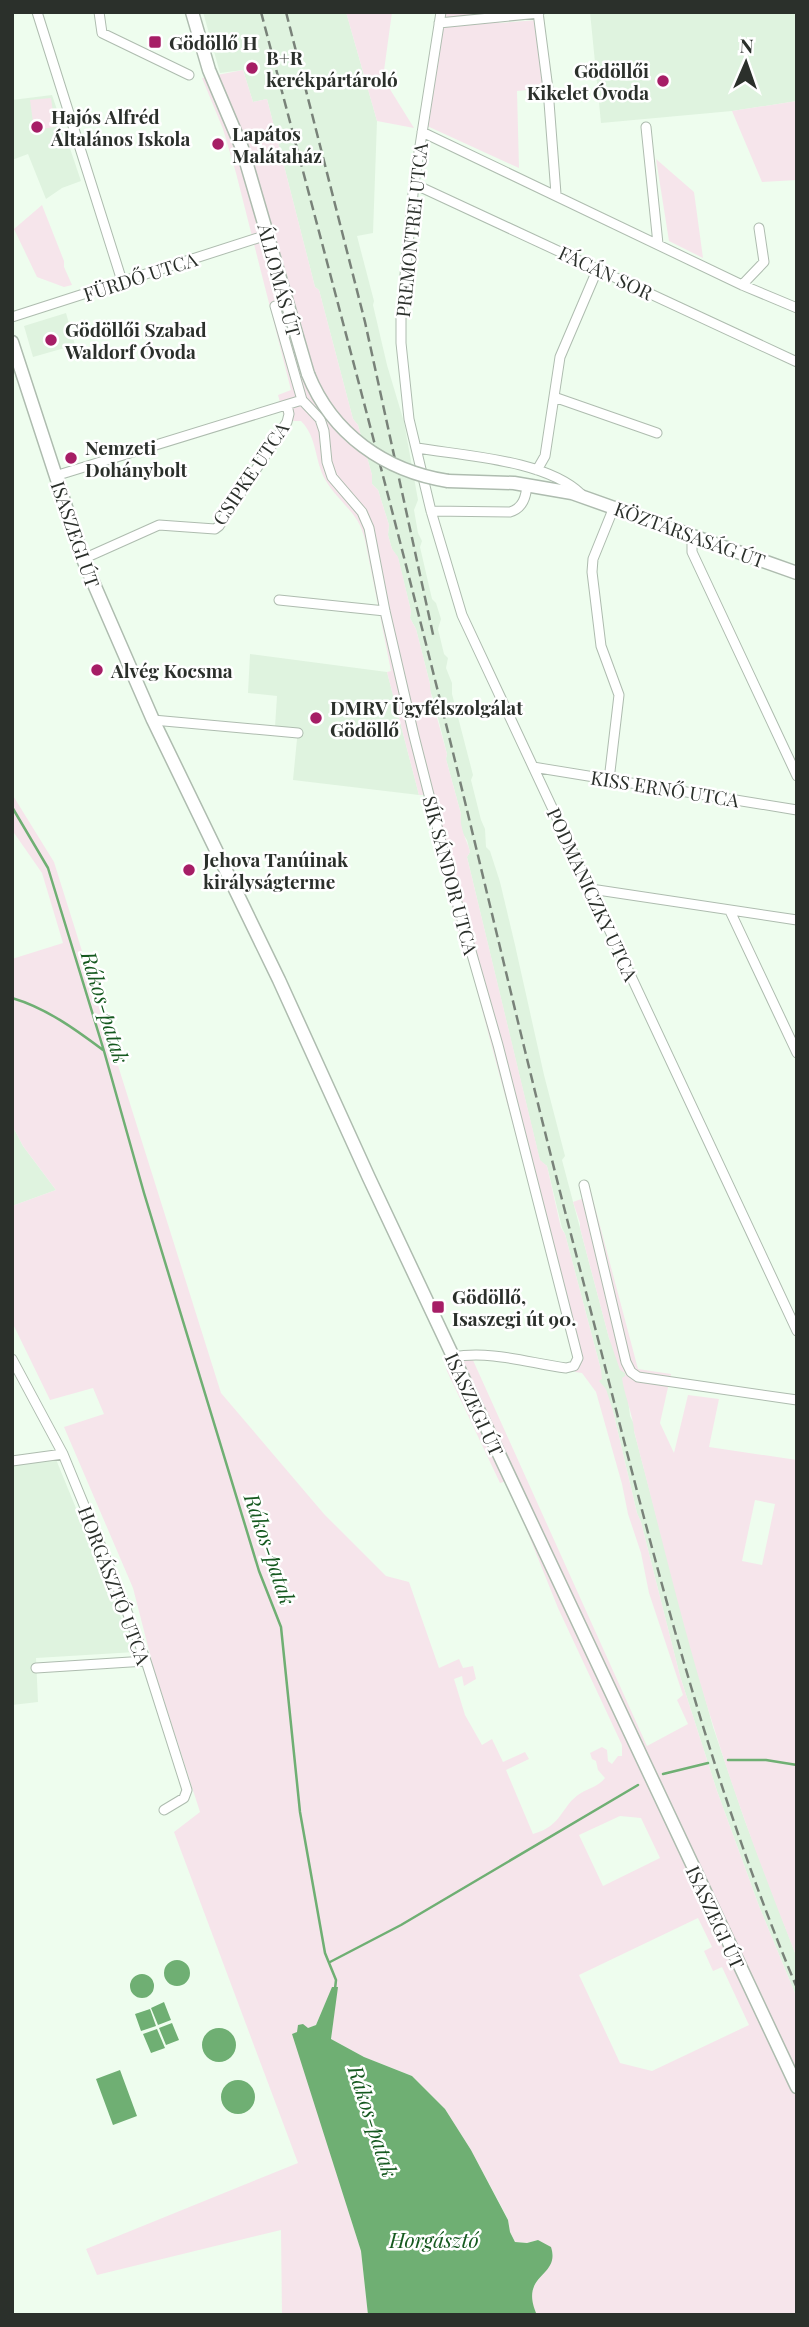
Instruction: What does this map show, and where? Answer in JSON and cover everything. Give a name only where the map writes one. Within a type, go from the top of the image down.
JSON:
[{"type":"main road","name":"ÁLLOMÁS ÚT","points":[[192,12],[209,70],[242,148],[308,374],[325,408],[359,444],[397,467],[448,481]]},
{"type":"main road","name":"ISASZEGI ÚT","points":[[12,342],[83,559],[153,720],[279,980],[453,1357],[797,2087]]},
{"type":"main road","name":"KÖZTÁRSASÁG ÚT","points":[[448,481],[527,485],[583,496],[797,573]]},
{"type":"street","points":[[37,12],[122,281]]},
{"type":"street","points":[[99,12],[102,33],[189,75]]},
{"type":"street","name":"PREMONTREI UTCA","points":[[417,448],[409,419],[401,316],[414,184],[441,12]]},
{"type":"street","points":[[439,23],[538,13],[548,89],[556,194]]},
{"type":"street","points":[[646,127],[658,244]]},
{"type":"street","points":[[422,132],[742,285],[797,308]]},
{"type":"street","name":"FÁCÁN SOR","points":[[414,184],[797,362]]},
{"type":"street","points":[[742,285],[764,262],[758,228]]},
{"type":"street","name":"FÜRDŐ UTCA","points":[[12,317],[267,235]]},
{"type":"street","points":[[537,470],[545,456],[559,356],[598,268]]},
{"type":"street","name":"ÁLLOMÁS ÚT","points":[[275,306],[302,400]]},
{"type":"street","points":[[554,397],[657,433]]},
{"type":"street","points":[[55,476],[302,400]]},
{"type":"street","name":"SÍK SÁNDOR UTCA","points":[[302,400],[320,419],[332,477],[366,518],[414,736],[578,1355],[576,1365],[566,1368],[485,1356],[453,1357]]},
{"type":"street","name":"CSIPKE UTCA","points":[[83,559],[159,525],[215,529],[219,526],[287,422],[287,405]]},
{"type":"street","name":"KÖZTÁRSASÁG ÚT","points":[[417,448],[500,461],[537,470],[568,483],[583,496]]},
{"type":"street","name":"PODMANICZKY UTCA","points":[[417,448],[431,511],[462,615],[797,1331]]},
{"type":"street","points":[[431,511],[510,512],[522,503],[527,485]]},
{"type":"street","points":[[609,779],[619,695],[601,646],[592,572],[593,559],[614,507]]},
{"type":"street","points":[[692,534],[691,552],[797,776]]},
{"type":"street","points":[[279,600],[385,611]]},
{"type":"street","points":[[153,720],[298,733]]},
{"type":"street","name":"KISS ERNŐ UTCA","points":[[533,767],[797,810]]},
{"type":"street","points":[[591,889],[797,920]]},
{"type":"street","points":[[730,911],[797,1053]]},
{"type":"street","points":[[584,1185],[626,1362],[632,1374],[797,1400]]},
{"type":"street","name":"HORGÁSZTÓ UTCA","points":[[12,1359],[63,1454],[146,1661],[187,1790],[184,1798],[164,1810]]},
{"type":"street","points":[[12,1461],[63,1454]]},
{"type":"street","points":[[36,1668],[146,1661]]},
{"type":"shaded area","points":[[203,12],[346,12],[377,121],[373,233],[357,236],[387,365],[404,422],[418,500],[414,510],[422,541],[420,547],[432,599],[441,619],[438,629],[444,654],[448,658],[446,668],[452,683],[452,694],[473,775],[471,780],[485,829],[486,847],[490,851],[500,882],[565,1156],[562,1160],[609,1338],[625,1373],[630,1416],[672,1576],[713,1727],[797,1958],[797,1998],[759,1906],[717,1791],[680,1676],[613,1411],[599,1381],[601,1370],[547,1166],[540,1161],[467,857],[470,852],[460,822],[461,814],[446,759],[447,754],[416,629],[410,618],[411,611],[398,558],[392,549],[388,535],[389,525],[378,490],[372,484],[372,475],[358,425],[353,419],[319,290],[315,287],[267,99],[253,102],[243,70],[220,73]]},
{"type":"shaded area","points":[[346,12],[392,12],[383,78],[414,128],[377,121]]},
{"type":"shaded area","points":[[445,12],[498,12],[499,23],[538,20],[546,88],[517,91],[519,168],[425,125]]},
{"type":"shaded area","points":[[590,12],[797,12],[797,101],[732,111],[601,123]]},
{"type":"shaded area","points":[[243,70],[253,102],[267,99],[315,287],[319,290],[353,419],[358,425],[372,475],[372,484],[378,490],[389,525],[388,535],[392,549],[398,557],[411,611],[410,618],[416,629],[447,754],[462,829],[470,852],[467,857],[540,1160],[547,1166],[561,1228],[565,1234],[601,1370],[602,1379],[599,1381],[606,1389],[613,1411],[680,1676],[717,1791],[759,1906],[797,1998],[797,2315],[537,2315],[532,2294],[553,2253],[538,2240],[515,2242],[508,2219],[471,2150],[445,2109],[412,2076],[364,2057],[331,2039],[337,1987],[332,1988],[316,2025],[293,2034],[361,2251],[368,2315],[282,2315],[281,2230],[97,2275],[86,2249],[298,2163],[174,1832],[200,1812],[153,1666],[133,1588],[64,1427],[104,1414],[93,1388],[50,1400],[12,1322],[12,1206],[56,1190],[23,1146],[12,1125],[12,959],[63,943],[42,873],[12,830],[12,794],[54,862],[221,1393],[324,1514],[386,1576],[409,1582],[439,1668],[459,1659],[463,1668],[473,1666],[476,1679],[464,1686],[462,1676],[454,1679],[465,1715],[482,1745],[492,1739],[503,1762],[525,1752],[529,1759],[506,1770],[533,1834],[550,1826],[574,1798],[605,1778],[590,1753],[602,1747],[607,1750],[608,1761],[612,1764],[618,1756],[622,1756],[622,1745],[558,1608],[507,1481],[500,1483],[446,1369],[472,1358],[647,1746],[688,1724],[677,1700],[683,1695],[649,1593],[641,1553],[596,1392],[582,1373],[575,1372],[573,1350],[466,950],[462,948],[424,795],[419,795],[387,672],[391,671],[364,537],[357,520],[326,481],[306,428],[301,421],[292,421],[287,429],[278,395],[291,390],[236,173],[223,129],[202,78]],"holes":[[[620,1816],[641,1818],[660,1858],[603,1886],[579,1835]],[[698,1918],[712,1947],[704,1951],[713,1971],[722,1967],[749,2025],[652,2071],[620,2063],[579,1975]]]},
{"type":"shaded area","name":"Hajós Alfréd Általános Iskola","points":[[52,95],[81,181],[62,188],[46,199],[28,154],[12,160],[12,100]]},
{"type":"shaded area","points":[[51,98],[55,127],[34,130],[30,100]]},
{"type":"shaded area","points":[[797,101],[797,180],[762,182],[732,111]]},
{"type":"shaded area","points":[[656,159],[694,192],[703,258],[669,241]]},
{"type":"shaded area","points":[[42,205],[72,285],[64,287],[37,277],[14,229]]},
{"type":"shaded area","name":"Gödöllői Szabad Waldorf Óvoda","points":[[66,313],[75,345],[33,357],[24,326]]},
{"type":"shaded area","points":[[250,654],[387,672],[419,795],[293,780],[298,729],[275,727],[277,696],[248,693]]},
{"type":"shaded area","points":[[12,1125],[23,1146],[56,1190],[12,1206]]},
{"type":"shaded area","points":[[582,1184],[589,1184],[638,1369],[671,1374],[660,1423],[674,1453],[688,1395],[719,1399],[709,1447],[797,1460],[797,1958],[733,1786],[692,1654],[634,1431],[622,1378],[625,1373],[620,1370],[609,1338],[573,1202],[584,1198]],"holes":[[[755,1500],[775,1504],[762,1565],[742,1561]]]},
{"type":"shaded area","points":[[12,1457],[55,1457],[135,1652],[36,1658],[38,1702],[12,1705]]},
{"type":"water","points":[[177,1960],[186,1964],[190,1973],[186,1982],[177,1986],[168,1982],[164,1973],[168,1964]]},
{"type":"water","points":[[142,1974],[151,1977],[154,1986],[151,1995],[142,1998],[133,1995],[130,1986],[133,1977]]},
{"type":"water","name":"Horgásztó","points":[[332,1987],[338,1987],[331,2039],[364,2057],[412,2076],[445,2109],[471,2150],[508,2220],[515,2242],[538,2240],[551,2247],[550,2265],[533,2291],[537,2315],[368,2315],[361,2251],[292,2034],[297,2032],[298,2025],[303,2024],[308,2028],[316,2025]]},
{"type":"water","points":[[164,2002],[171,2020],[158,2025],[151,2008]]},
{"type":"water","points":[[150,2009],[156,2026],[141,2031],[135,2014]]},
{"type":"water","points":[[172,2023],[179,2040],[166,2045],[159,2028]]},
{"type":"water","points":[[219,2028],[231,2033],[236,2045],[231,2057],[219,2062],[207,2057],[202,2045],[207,2033]]},
{"type":"water","points":[[157,2029],[165,2048],[151,2053],[143,2034]]},
{"type":"water","points":[[120,2070],[137,2116],[113,2125],[96,2079]]},
{"type":"water","points":[[238,2080],[250,2085],[255,2097],[250,2109],[238,2114],[226,2109],[221,2097],[226,2085]]},
{"type":"waterway","name":"Rákos-patak","points":[[12,807],[48,868],[259,1571],[281,1627],[300,1812],[325,1953],[336,1980],[335,1989]]},
{"type":"waterway","points":[[12,998],[48,1013],[103,1050]]},
{"type":"waterway","points":[[728,1760],[766,1760],[797,1765]]},
{"type":"waterway","points":[[663,1774],[708,1763]]},
{"type":"waterway","points":[[330,1962],[401,1925],[638,1785]]},
{"type":"railway","points":[[261,12],[405,561],[540,1112],[675,1633],[731,1812],[797,1988]]},
{"type":"railway","points":[[286,12],[365,322],[434,639]]},
{"type":"place","name":"Gödöllő H","points":[[155,42]]},
{"type":"place","name":"B+R kerékpártároló","points":[[252,68]]},
{"type":"place","name":"Gödöllői Kikelet Óvoda","points":[[663,81]]},
{"type":"place","name":"Hajós Alfréd Általános Iskola","points":[[37,127]]},
{"type":"place","name":"Lapátos Malátaház","points":[[218,144]]},
{"type":"place","name":"Gödöllői Szabad Waldorf Óvoda","points":[[51,340]]},
{"type":"place","name":"Nemzeti Dohánybolt","points":[[71,458]]},
{"type":"place","name":"Alvég Kocsma","points":[[97,670]]},
{"type":"place","name":"DMRV Ügyfélszolgálat Gödöllő","points":[[316,718]]},
{"type":"place","name":"Jehova Tanúinak királyságterme","points":[[189,870]]},
{"type":"place","name":"Gödöllő, Isaszegi út 90.","points":[[438,1307]]}]
